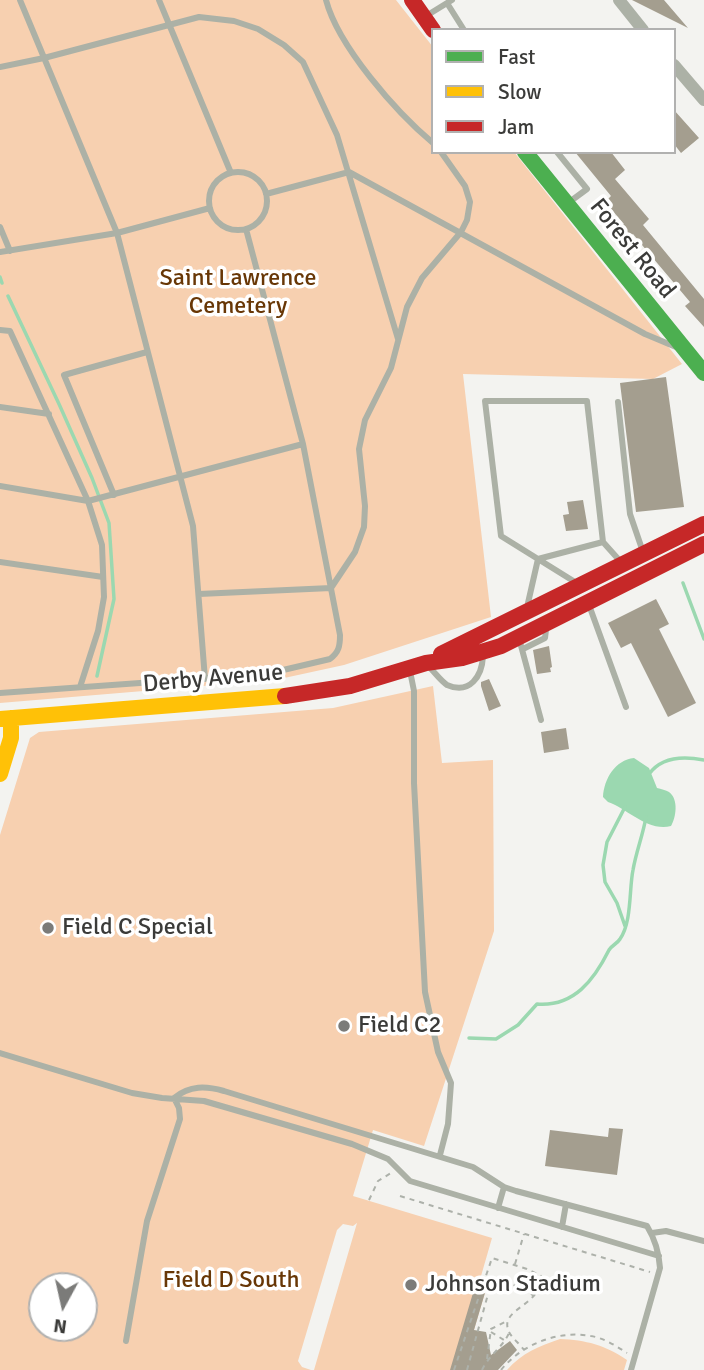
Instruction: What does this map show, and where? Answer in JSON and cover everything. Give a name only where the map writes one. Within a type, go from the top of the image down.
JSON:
[{"type":"main road","points":[[412,0],[428,24]]},
{"type":"main road","name":"Forest Road","points":[[527,154],[704,373]]},
{"type":"main road","name":"Derby Avenue","points":[[5,718],[280,697],[350,686],[426,663],[456,645],[704,524]]},
{"type":"main road","name":"Derby Avenue","points":[[426,663],[521,643],[545,625],[704,544]]},
{"type":"main road","points":[[580,586],[589,604]]},
{"type":"main road","points":[[0,774],[11,738],[5,718]]},
{"type":"street","points":[[619,0],[641,28]]},
{"type":"street","points":[[676,67],[704,100]]},
{"type":"lane","points":[[20,0],[117,233],[193,526],[205,679]]},
{"type":"lane","points":[[159,0],[231,173]]},
{"type":"lane","points":[[326,0],[331,19],[340,35],[394,106],[431,141]]},
{"type":"lane","points":[[436,0],[447,3],[463,28]]},
{"type":"lane","points":[[428,24],[447,3]]},
{"type":"lane","points":[[0,66],[44,58],[199,17],[234,21],[258,29],[284,45],[303,62],[337,135],[398,339]]},
{"type":"lane","points":[[331,588],[355,552],[364,527],[365,506],[359,449],[365,420],[391,368],[407,307],[422,278],[461,232],[467,219],[470,202],[465,186],[442,154]]},
{"type":"lane","points":[[559,154],[587,189],[566,205]]},
{"type":"lane","points":[[267,194],[349,172],[645,334],[686,352]]},
{"type":"lane","points":[[231,173],[249,174],[263,186],[267,194],[265,212],[254,225],[246,229],[228,228],[214,216],[210,208],[209,199],[216,183],[231,173]]},
{"type":"lane","points":[[0,252],[117,233],[210,208]]},
{"type":"lane","points":[[0,227],[10,251]]},
{"type":"lane","points":[[0,693],[266,674],[330,659],[337,654],[340,635],[303,444],[246,229]]},
{"type":"lane","points":[[0,330],[10,331],[92,500],[102,545],[104,597],[99,631],[80,687]]},
{"type":"lane","points":[[110,496],[64,375],[146,352]]},
{"type":"lane","points":[[580,586],[501,536],[485,401],[587,401],[603,542],[623,565]]},
{"type":"lane","points":[[618,402],[630,514],[644,554]]},
{"type":"lane","points":[[0,407],[49,414]]},
{"type":"lane","points":[[0,486],[92,500],[303,444]]},
{"type":"lane","points":[[538,559],[603,542]]},
{"type":"lane","points":[[526,611],[538,559]]},
{"type":"lane","points":[[0,562],[103,577]]},
{"type":"lane","points":[[200,594],[331,588]]},
{"type":"lane","points":[[589,604],[626,707]]},
{"type":"lane","points":[[521,643],[541,720]]},
{"type":"lane","points":[[426,663],[445,684],[456,688],[467,687],[478,680],[483,670],[484,651]]},
{"type":"lane","points":[[410,669],[414,691],[414,783],[425,992],[439,1052],[451,1083],[448,1124],[440,1155]]},
{"type":"lane","points":[[0,1053],[132,1093],[204,1101],[352,1144],[379,1153],[410,1181],[659,1256]]},
{"type":"lane","points":[[174,1098],[181,1092],[206,1086],[440,1155],[473,1167],[505,1187],[647,1226],[659,1256],[658,1275],[631,1370]]},
{"type":"lane","points":[[126,1340],[147,1221],[180,1119],[174,1098]]},
{"type":"lane","points":[[498,1208],[505,1187]]},
{"type":"lane","points":[[562,1227],[566,1204]]},
{"type":"lane","points":[[652,1233],[666,1231],[704,1241]]},
{"type":"path","points":[[369,1200],[378,1181],[398,1169]]},
{"type":"path","points":[[400,1196],[658,1275]]},
{"type":"path","points":[[514,1265],[524,1234]]},
{"type":"path","points":[[454,1370],[492,1258],[541,1276],[535,1297],[513,1312],[508,1321],[509,1332],[505,1341],[487,1359]]},
{"type":"path","points":[[467,1370],[490,1287],[512,1283],[535,1297]]},
{"type":"path","points":[[482,1370],[487,1359],[491,1332],[508,1321]]},
{"type":"path","points":[[491,1332],[505,1341]]},
{"type":"path","points":[[509,1332],[524,1350]]},
{"type":"path","points":[[501,1370],[524,1350],[543,1340],[565,1335],[591,1336],[611,1343],[634,1357]]},
{"type":"green space","name":"Saint Lawrence Cemetery","points":[[0,0],[396,0],[431,44],[431,154],[516,154],[682,364],[653,379],[463,374],[491,617],[344,665],[275,680],[0,703]]},
{"type":"green space","name":"Field D South","points":[[433,686],[442,763],[493,760],[494,931],[424,1146],[373,1130],[353,1196],[492,1238],[479,1283],[487,1286],[462,1370],[314,1370],[357,1223],[353,1226],[343,1224],[337,1230],[298,1361],[302,1367],[311,1370],[0,1370],[0,835],[30,738],[39,732],[333,708]]},
{"type":"green space","points":[[560,1339],[603,1347],[627,1360],[624,1370],[507,1370],[531,1351]]},
{"type":"shaded area","points":[[634,758],[649,768],[657,788],[672,795],[676,809],[671,826],[646,823],[603,797],[606,784],[616,766]]},
{"type":"building","points":[[632,0],[664,0],[688,28]]},
{"type":"building","points":[[676,112],[699,138],[681,153],[676,147]]},
{"type":"building","points":[[577,154],[613,154],[625,170],[615,179],[649,219],[643,225],[704,299],[704,327],[685,306],[690,302],[633,234],[629,237],[620,227],[624,224],[605,202],[611,196]]},
{"type":"building","points":[[666,377],[684,507],[636,512],[620,383]]},
{"type":"building","points":[[583,500],[588,529],[566,531],[563,515],[569,514],[567,502]]},
{"type":"building","points":[[656,599],[669,624],[659,629],[696,703],[668,717],[631,643],[621,648],[608,623]]},
{"type":"building","points":[[549,646],[551,672],[537,674],[533,650]]},
{"type":"building","points":[[489,679],[501,706],[489,711],[481,682]]},
{"type":"building","points":[[566,728],[569,749],[544,753],[541,732]]},
{"type":"building","points":[[609,1128],[623,1129],[617,1175],[545,1166],[550,1130],[608,1137]]},
{"type":"building","points":[[476,1283],[487,1286],[474,1330],[486,1332],[491,1355],[510,1341],[517,1350],[498,1370],[450,1370]]},
{"type":"waterway","points":[[0,277],[2,283]]},
{"type":"waterway","points":[[8,296],[92,478],[109,523],[114,599],[97,676]]},
{"type":"waterway","points":[[683,583],[704,639]]},
{"type":"waterway","points":[[649,774],[660,764],[674,759],[704,760]]},
{"type":"waterway","points":[[625,807],[607,842],[603,865],[605,882],[617,903],[625,926]]},
{"type":"waterway","points":[[469,1038],[496,1039],[518,1025],[537,1004],[550,1004],[572,996],[597,972],[609,950],[619,941],[627,924],[633,870],[646,817]]},
{"type":"traffic: fast","points":[[527,154],[704,373]]},
{"type":"traffic: slow","points":[[0,719],[285,696]]},
{"type":"traffic: slow","points":[[0,774],[11,738],[11,718]]},
{"type":"traffic: jam","points":[[412,0],[432,28]]},
{"type":"traffic: jam","points":[[441,654],[704,524]]},
{"type":"traffic: jam","points":[[285,696],[350,686],[426,663],[462,658],[501,646],[704,544]]},
{"type":"place","name":"Field C Special","points":[[48,928]]},
{"type":"place","name":"Field C2","points":[[344,1026]]},
{"type":"place","name":"Johnson Stadium","points":[[411,1285]]}]
